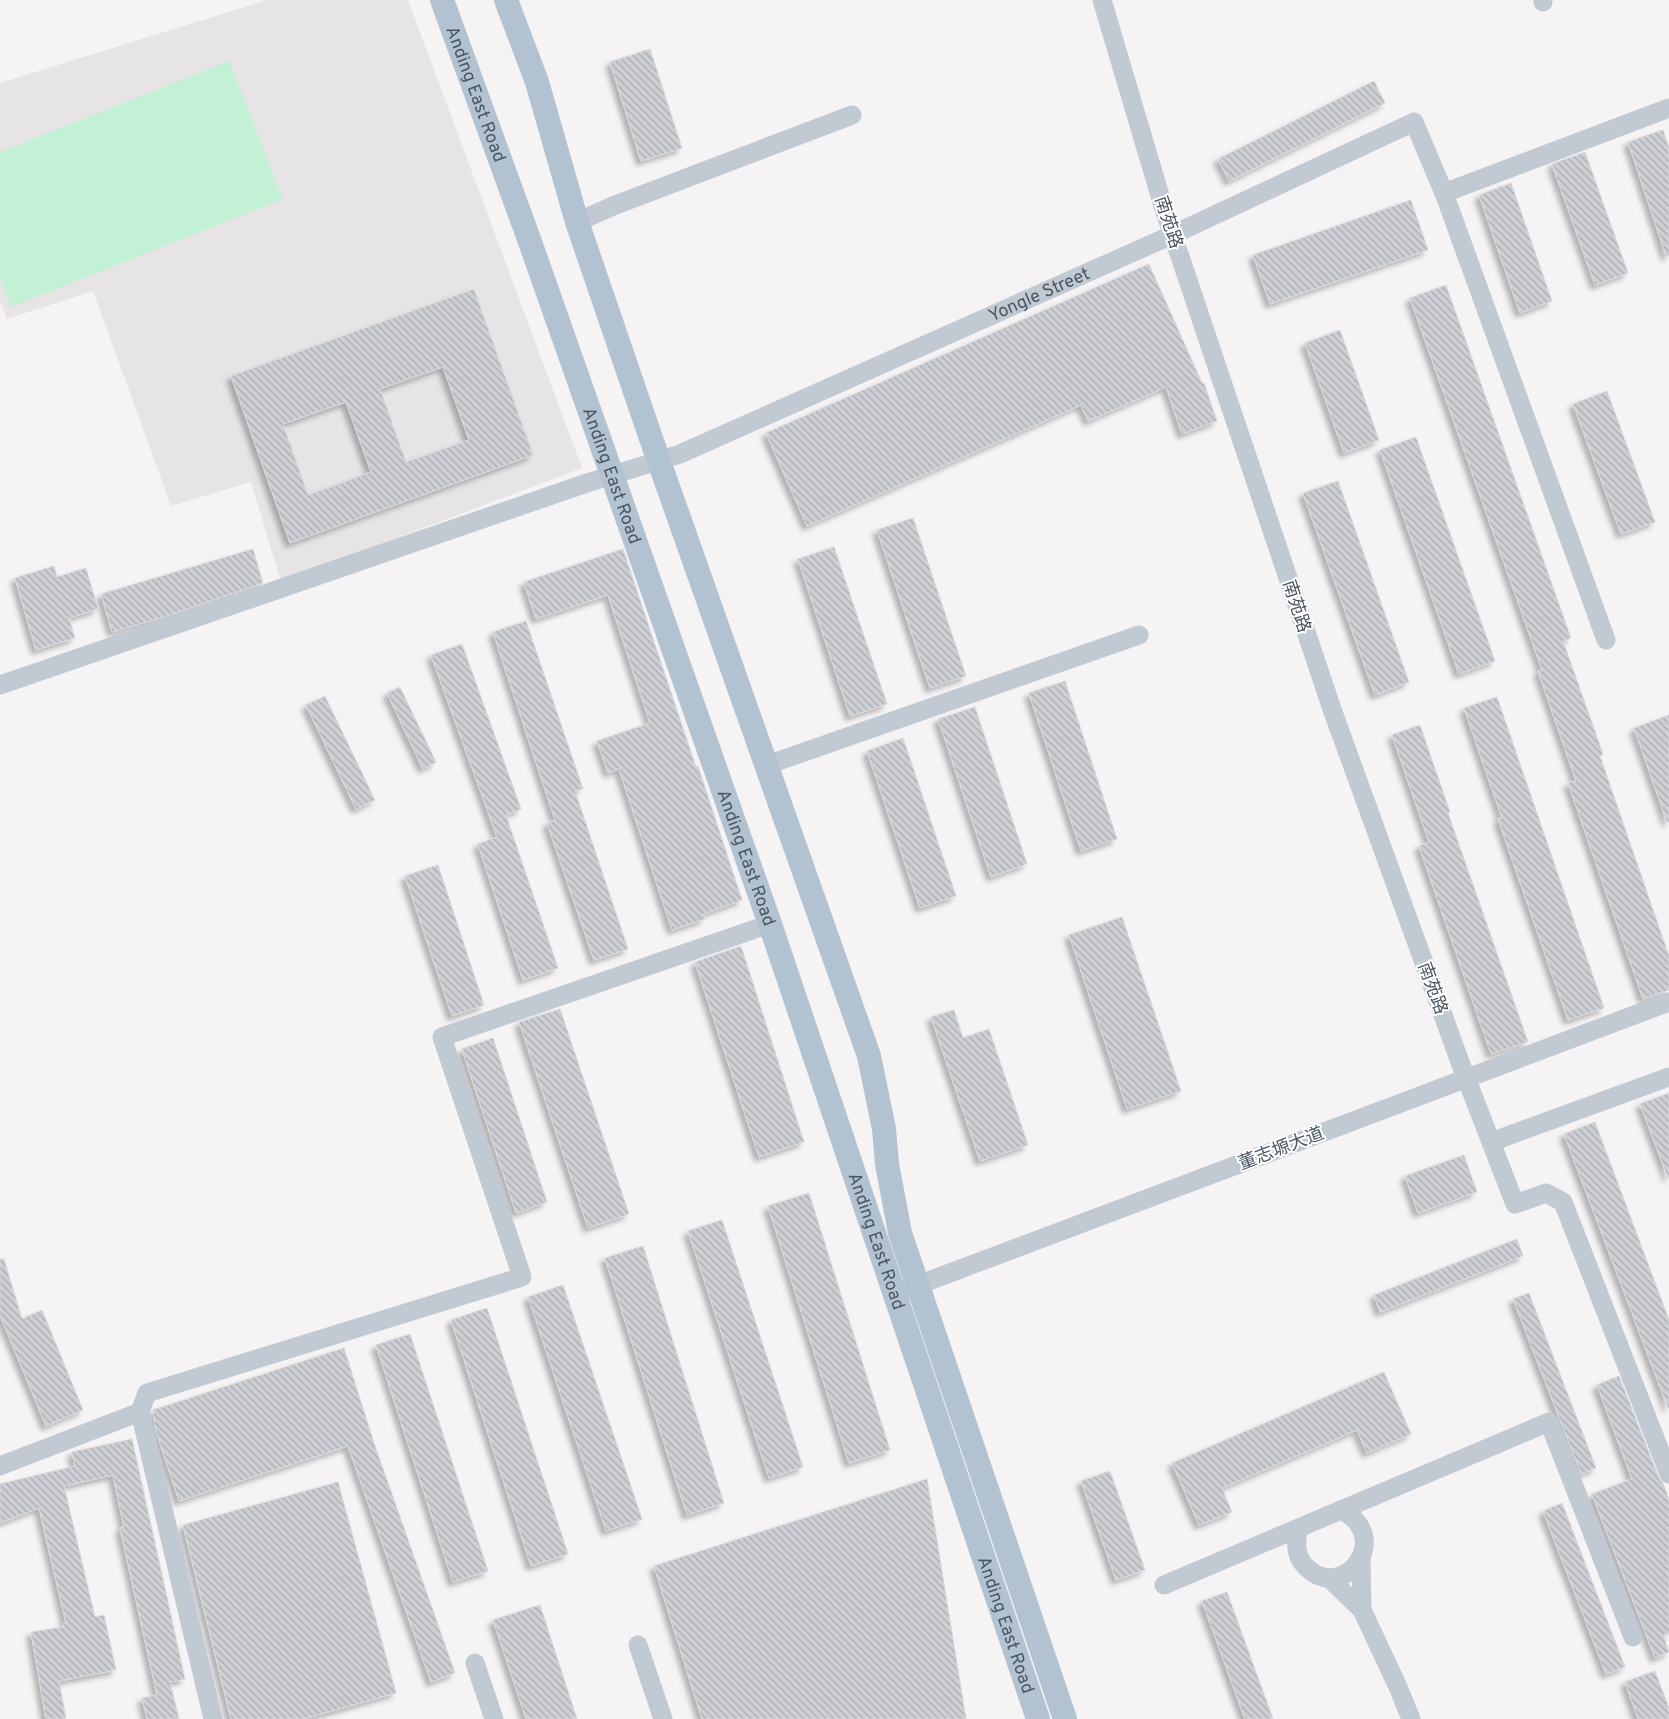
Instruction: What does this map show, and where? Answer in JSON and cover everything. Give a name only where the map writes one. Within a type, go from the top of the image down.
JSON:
[{"type":"main road","name":"Anding East Road","points":[[442,0],[529,239],[770,924],[1038,1719]]},
{"type":"main road","name":"Anding East Road","points":[[506,0],[537,82],[577,222],[659,461],[869,1056],[884,1129],[887,1164],[900,1233],[1065,1719]]},
{"type":"street","name":"南苑路","points":[[1102,0],[1176,233],[1472,1082],[1519,1203],[1546,1193],[1563,1202],[1669,1474]]},
{"type":"street","name":"南苑路","points":[[1111,0],[1176,233]]},
{"type":"street","points":[[1606,640],[1444,193],[1669,108]]},
{"type":"street","points":[[577,222],[612,206],[852,115]]},
{"type":"street","name":"Yongle Street","points":[[0,685],[587,483],[680,454],[1176,233],[1414,122],[1444,193]]},
{"type":"street","points":[[766,765],[1139,635]]},
{"type":"street","points":[[213,1719],[140,1412],[147,1393],[522,1277],[442,1037],[770,924]]},
{"type":"street","name":"董志塬大道","points":[[1472,1082],[1669,1002]]},
{"type":"street","name":"董志塬大道","points":[[895,1298],[1472,1082],[1669,1013]]},
{"type":"street","points":[[1495,1141],[1669,1077]]},
{"type":"street","points":[[0,1466],[140,1412]]},
{"type":"street","points":[[1164,1585],[1549,1422],[1633,1637]]},
{"type":"street","points":[[1299,1528],[1296,1537],[1296,1547],[1298,1556],[1304,1565],[1311,1572],[1320,1576],[1329,1578],[1339,1577],[1356,1567],[1361,1559],[1365,1539],[1357,1521],[1350,1514],[1341,1510]]},
{"type":"street","points":[[1361,1559],[1362,1610]]},
{"type":"street","points":[[1329,1578],[1362,1610],[1412,1719]]},
{"type":"street","points":[[638,1645],[663,1719]]},
{"type":"street","points":[[475,1663],[494,1719]]},
{"type":"shaded area","points":[[267,0],[408,0],[582,468],[281,582],[251,482],[171,506],[93,291],[7,319],[0,301],[0,83]]},
{"type":"green space","points":[[229,61],[283,199],[11,307],[0,277],[0,152]]},
{"type":"building","points":[[650,49],[682,148],[641,161],[610,62]]},
{"type":"building","points":[[1374,81],[1385,103],[1229,181],[1218,159]]},
{"type":"building","points":[[1663,130],[1669,148],[1669,256],[1666,256],[1628,142]]},
{"type":"building","points":[[1585,152],[1628,273],[1595,285],[1552,164]]},
{"type":"building","points":[[1511,183],[1552,301],[1520,313],[1479,195]]},
{"type":"building","points":[[1411,200],[1428,250],[1270,304],[1253,255]]},
{"type":"building","points":[[1149,264],[1202,383],[1204,383],[1217,421],[1182,434],[1166,387],[1088,421],[1081,405],[807,526],[766,433]]},
{"type":"building","points":[[1446,285],[1571,638],[1563,641],[1603,754],[1600,756],[1669,956],[1669,990],[1643,999],[1568,783],[1576,781],[1538,671],[1542,670],[1410,298]]},
{"type":"building","points":[[474,289],[533,455],[290,543],[231,376]],"holes":[[[443,367],[469,440],[406,462],[380,389]],[[346,402],[371,472],[308,495],[283,424]]]},
{"type":"building","points":[[1340,330],[1379,440],[1344,453],[1305,343]]},
{"type":"building","points":[[1607,391],[1655,522],[1621,534],[1573,404]]},
{"type":"building","points":[[1416,437],[1495,661],[1459,674],[1380,450]]},
{"type":"building","points":[[1338,481],[1409,682],[1375,695],[1303,493]]},
{"type":"building","points":[[913,518],[966,676],[930,688],[877,530]]},
{"type":"building","points":[[834,547],[887,704],[850,716],[798,559]]},
{"type":"building","points":[[253,549],[263,583],[112,632],[101,594]]},
{"type":"building","points":[[623,549],[742,900],[703,914],[705,919],[672,930],[619,769],[608,773],[597,741],[650,723],[608,595],[536,619],[524,582]]},
{"type":"building","points":[[54,566],[57,577],[86,568],[98,609],[69,618],[75,638],[36,650],[15,578]]},
{"type":"building","points":[[526,621],[583,789],[575,791],[628,949],[594,960],[547,823],[555,820],[493,632]]},
{"type":"building","points":[[462,644],[521,809],[506,815],[558,968],[523,980],[478,844],[497,837],[431,655]]},
{"type":"building","points":[[1065,681],[1117,839],[1081,851],[1029,693]]},
{"type":"building","points":[[400,687],[436,762],[423,769],[387,693]]},
{"type":"building","points":[[325,696],[375,800],[356,809],[306,705]]},
{"type":"building","points":[[1497,697],[1604,1008],[1568,1020],[1498,819],[1502,818],[1464,708]]},
{"type":"building","points":[[975,707],[1027,864],[991,877],[938,719]]},
{"type":"building","points":[[1669,715],[1669,822],[1667,822],[1634,728]]},
{"type":"building","points":[[1420,725],[1450,812],[1448,813],[1528,1042],[1491,1054],[1419,846],[1429,842],[1392,735]]},
{"type":"building","points":[[903,738],[956,896],[920,908],[867,751]]},
{"type":"building","points":[[438,865],[484,1005],[452,1016],[405,876]]},
{"type":"building","points":[[1122,917],[1181,1091],[1127,1109],[1069,935]]},
{"type":"building","points":[[741,946],[804,1142],[759,1157],[695,962]]},
{"type":"building","points":[[560,1009],[629,1214],[588,1228],[519,1022]]},
{"type":"building","points":[[954,1010],[963,1038],[989,1029],[1028,1145],[980,1161],[931,1017]]},
{"type":"building","points":[[493,1038],[547,1202],[516,1213],[462,1049]]},
{"type":"building","points":[[1669,1093],[1669,1178],[1668,1178],[1640,1104]]},
{"type":"building","points":[[1595,1122],[1669,1320],[1669,1408],[1564,1134]]},
{"type":"building","points":[[1464,1155],[1477,1192],[1418,1213],[1405,1176]]},
{"type":"building","points":[[809,1193],[890,1450],[849,1463],[768,1206]]},
{"type":"building","points":[[722,1220],[803,1467],[769,1478],[688,1231]]},
{"type":"building","points":[[1517,1239],[1523,1256],[1380,1312],[1374,1295]]},
{"type":"building","points":[[643,1246],[724,1503],[687,1515],[605,1258]]},
{"type":"building","points":[[0,1259],[4,1259],[22,1319],[42,1310],[83,1410],[46,1426],[0,1315]]},
{"type":"building","points":[[563,1285],[642,1519],[606,1531],[528,1297]]},
{"type":"building","points":[[1529,1293],[1596,1468],[1581,1474],[1513,1299]]},
{"type":"building","points":[[487,1308],[568,1554],[531,1566],[451,1320]]},
{"type":"building","points":[[410,1334],[488,1571],[453,1582],[376,1345]]},
{"type":"building","points":[[344,1348],[374,1443],[455,1673],[431,1682],[348,1446],[179,1501],[155,1428],[153,1410]]},
{"type":"building","points":[[1384,1372],[1411,1434],[1367,1453],[1357,1430],[1222,1488],[1232,1512],[1199,1525],[1172,1463]]},
{"type":"building","points":[[1619,1376],[1669,1500],[1669,1634],[1663,1635],[1669,1652],[1655,1658],[1592,1494],[1632,1479],[1597,1385]]},
{"type":"building","points":[[132,1439],[185,1679],[170,1682],[179,1719],[147,1719],[142,1698],[157,1695],[120,1528],[124,1527],[113,1475],[64,1486],[95,1617],[104,1615],[116,1670],[59,1681],[66,1719],[46,1719],[31,1632],[64,1627],[64,1623],[66,1623],[39,1508],[0,1523],[0,1484],[75,1466],[72,1452]]},
{"type":"building","points":[[1110,1471],[1145,1570],[1116,1580],[1081,1481]]},
{"type":"building","points":[[927,1479],[966,1719],[702,1719],[654,1566]]},
{"type":"building","points":[[338,1482],[396,1693],[303,1719],[231,1719],[183,1525]]},
{"type":"building","points":[[1562,1503],[1625,1667],[1606,1674],[1543,1511]]},
{"type":"building","points":[[1227,1592],[1273,1719],[1245,1719],[1202,1601]]},
{"type":"building","points":[[540,1605],[577,1719],[526,1719],[493,1620]]},
{"type":"building","points":[[1655,1671],[1669,1708],[1669,1719],[1638,1719],[1625,1682]]}]
